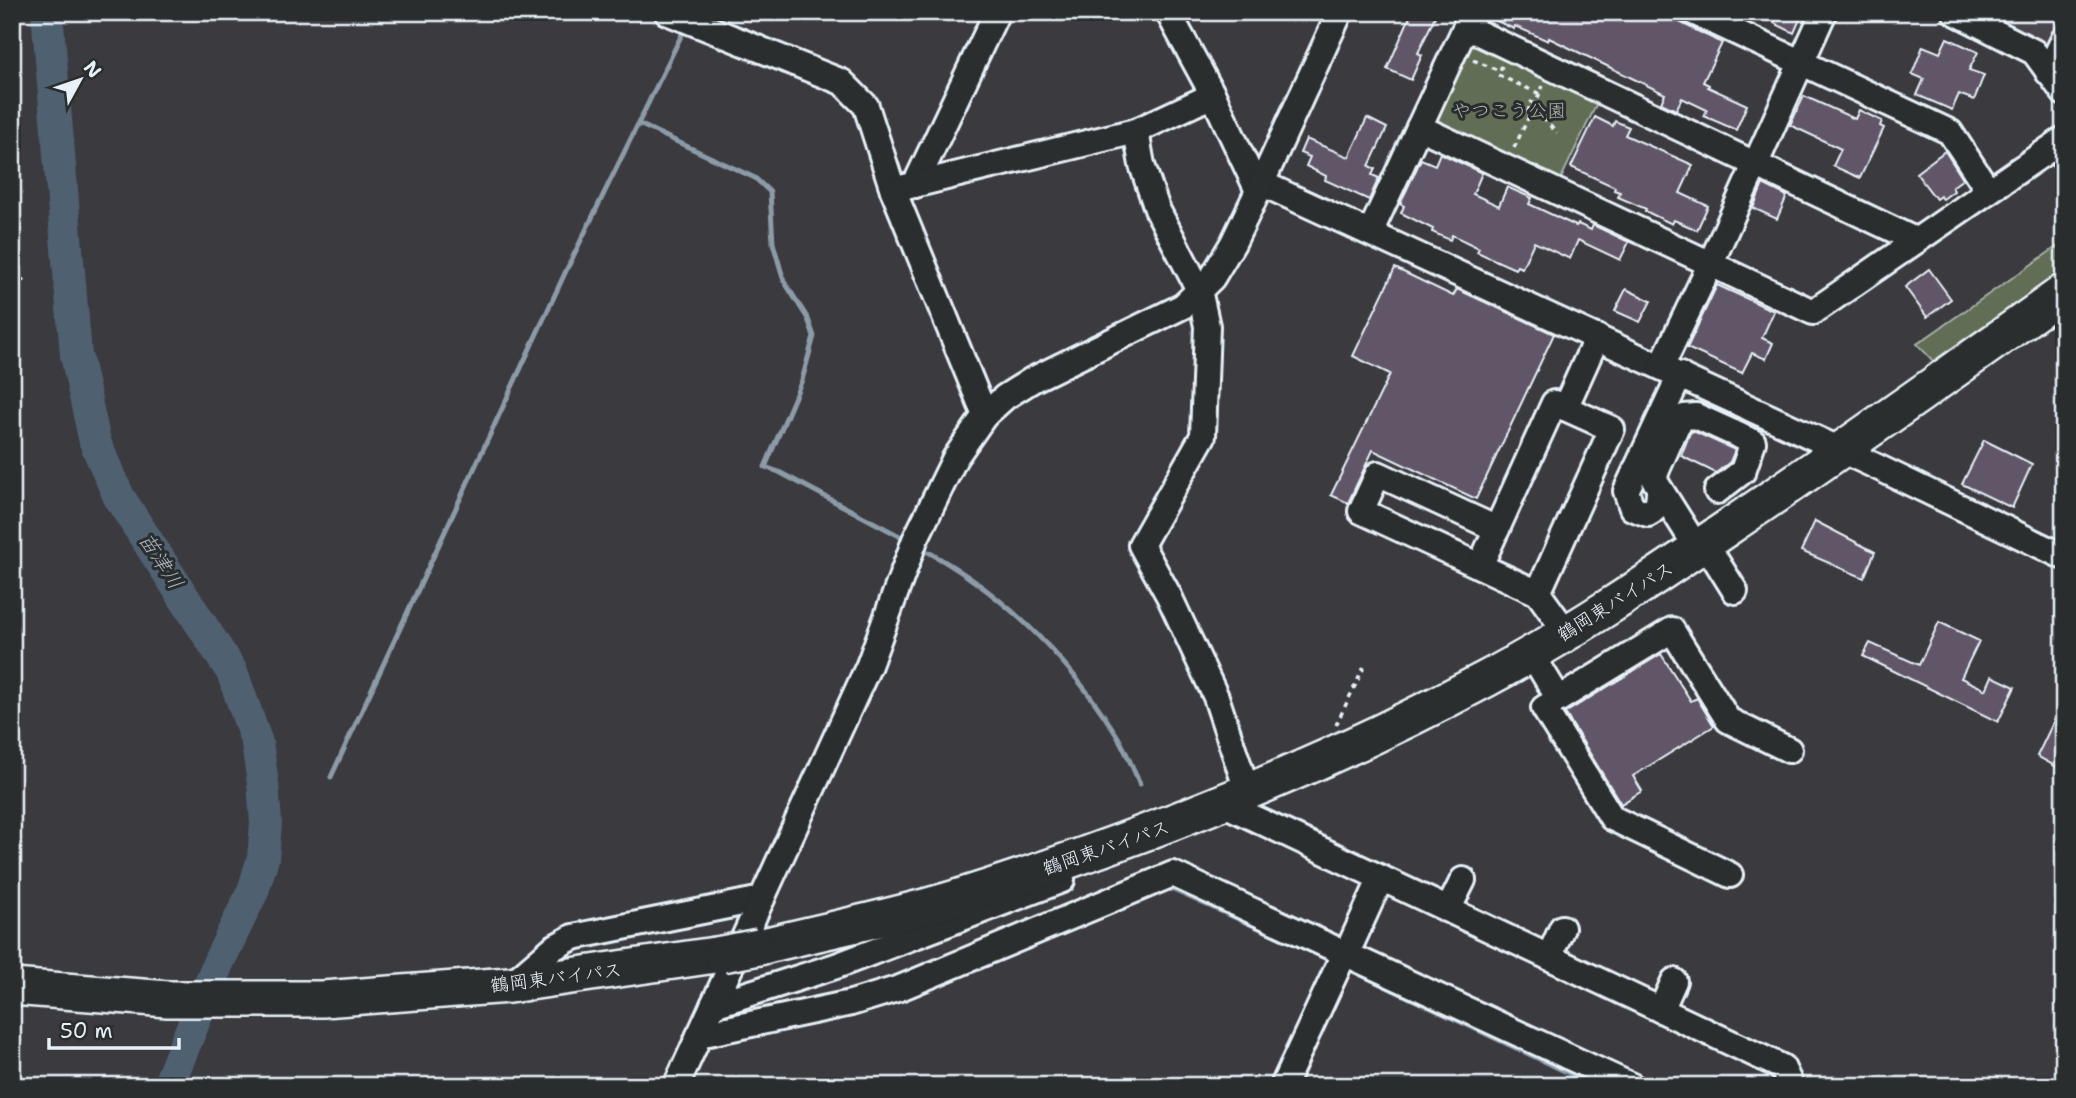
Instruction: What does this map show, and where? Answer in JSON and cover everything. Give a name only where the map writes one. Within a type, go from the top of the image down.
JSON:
[{"type":"highway","name":"鶴岡東バイパス","points":[[12,987],[168,999],[254,1000],[323,999],[509,985],[759,947],[949,900],[1143,835],[1332,757],[1489,678],[1612,605],[1701,546],[1842,450],[2064,292]]},
{"type":"street","points":[[904,188],[997,12]]},
{"type":"street","points":[[1168,12],[1260,187],[1370,233],[1597,337],[1842,450],[2064,557]]},
{"type":"street","points":[[676,1086],[869,665],[915,540],[955,458],[985,415],[1004,397],[1032,380],[1183,306],[1212,278],[1260,187],[1340,12]]},
{"type":"street","points":[[1693,12],[1950,132],[1988,190]]},
{"type":"street","points":[[1659,490],[1654,511],[1648,514],[1632,509],[1626,491],[1710,265],[1825,12]]},
{"type":"street","points":[[1955,12],[2034,52],[2064,93]]},
{"type":"street","points":[[674,14],[842,82],[866,106],[904,188],[985,415]]},
{"type":"street","points":[[1370,233],[1469,20],[1754,164],[1915,240]]},
{"type":"street","points":[[2048,72],[2064,39]]},
{"type":"street","points":[[904,188],[1136,131],[1213,95]]},
{"type":"street","points":[[1419,127],[1813,312],[2064,139]]},
{"type":"street","points":[[1136,131],[1142,165],[1157,209],[1199,290],[1207,326],[1203,436],[1141,545],[1169,596],[1216,697],[1236,798],[1381,878],[1782,1067],[1791,1086]]},
{"type":"street","points":[[1564,408],[1597,337]]},
{"type":"street","points":[[1480,566],[1554,402],[1612,429],[1538,593]]},
{"type":"street","points":[[1735,591],[1654,481],[1677,425],[1684,417],[1689,415],[1752,442],[1744,471],[1725,485],[1753,510]]},
{"type":"street","points":[[1497,528],[1378,474],[1361,511],[1538,593],[1566,632]]},
{"type":"street","points":[[1730,875],[1612,818],[1544,708],[1672,630],[1728,720],[1789,750]]},
{"type":"street","points":[[1531,653],[1559,699]]},
{"type":"street","points":[[713,1005],[836,966],[1095,867],[1143,835]]},
{"type":"street","points":[[699,1035],[851,1003],[900,988],[1173,874],[1632,1086]]},
{"type":"street","points":[[1283,1086],[1381,878]]},
{"type":"street","points":[[1448,910],[1463,880]]},
{"type":"street","points":[[509,985],[553,948],[573,937],[762,900]]},
{"type":"street","points":[[1549,957],[1562,928]]},
{"type":"street","points":[[1661,1010],[1674,981]]},
{"type":"path","points":[[1472,63],[1474,59],[1501,68],[1498,75],[1540,94]]},
{"type":"path","points":[[1513,150],[1538,106],[1535,104],[1544,84]]},
{"type":"path","points":[[1535,104],[1531,102],[1528,111],[1533,112],[1557,133]]},
{"type":"path","points":[[12,287],[25,279]]},
{"type":"path","points":[[1333,733],[1364,667]]},
{"type":"shaded area","points":[[1979,12],[2064,12],[2064,81]]},
{"type":"green space","name":"やつこう公園","points":[[1477,40],[1599,99],[1557,187],[1440,131],[1432,115],[1464,47]]},
{"type":"green space","points":[[2058,246],[2064,260],[2064,270],[1933,361],[1917,344]]},
{"type":"building","points":[[1412,12],[1437,12],[1418,53],[1422,55],[1411,80],[1387,69]]},
{"type":"building","points":[[1487,12],[1659,12],[1722,43],[1703,82],[1709,85],[1708,87],[1747,105],[1736,130],[1704,116],[1707,110],[1682,98],[1676,110],[1661,103],[1665,94],[1549,38],[1548,41],[1515,26],[1514,29],[1486,16]]},
{"type":"building","points":[[1779,12],[1803,12],[1794,33],[1774,23]]},
{"type":"building","points":[[1947,38],[1978,52],[1969,70],[1984,75],[1974,100],[1959,94],[1952,110],[1917,95],[1924,79],[1912,74],[1923,46],[1940,53]]},
{"type":"building","points":[[1804,96],[1855,119],[1859,110],[1882,121],[1880,126],[1884,128],[1860,178],[1833,166],[1841,149],[1790,125]]},
{"type":"building","points":[[1595,117],[1613,126],[1615,121],[1629,127],[1625,135],[1693,165],[1680,193],[1708,206],[1697,230],[1674,220],[1672,224],[1645,211],[1646,209],[1618,197],[1620,192],[1614,190],[1615,187],[1571,167]]},
{"type":"building","points":[[1367,118],[1387,128],[1369,166],[1375,169],[1372,175],[1379,178],[1369,200],[1325,180],[1326,176],[1306,166],[1310,157],[1300,153],[1306,139],[1349,157]]},
{"type":"building","points":[[1945,151],[1963,179],[1952,187],[1954,191],[1943,199],[1940,196],[1936,199],[1916,173]]},
{"type":"building","points":[[1440,153],[1482,173],[1473,194],[1499,206],[1507,187],[1532,198],[1529,204],[1576,226],[1578,224],[1591,230],[1593,225],[1629,242],[1620,260],[1578,240],[1570,259],[1534,242],[1522,268],[1517,266],[1515,269],[1477,252],[1479,248],[1452,235],[1450,240],[1432,232],[1433,229],[1401,213],[1404,206],[1400,204],[1421,159],[1435,165]]},
{"type":"building","points":[[2064,157],[2064,183],[2052,166]]},
{"type":"building","points":[[1763,184],[1787,196],[1777,219],[1753,208]]},
{"type":"building","points":[[1395,268],[1453,296],[1457,289],[1554,334],[1476,499],[1373,450],[1348,503],[1331,495],[1390,374],[1353,356]]},
{"type":"building","points":[[1929,269],[1951,299],[1927,317],[1905,287]]},
{"type":"building","points":[[1717,285],[1774,311],[1762,338],[1773,343],[1766,359],[1752,353],[1742,373],[1687,348]]},
{"type":"building","points":[[1626,289],[1651,301],[1640,322],[1615,311]]},
{"type":"building","points":[[1693,431],[1735,450],[1730,462],[1716,473],[1681,456]]},
{"type":"building","points":[[1984,440],[2032,464],[2012,508],[1962,484]]},
{"type":"building","points":[[1815,521],[1875,552],[1864,578],[1801,551]]},
{"type":"building","points":[[1939,622],[1979,641],[1961,678],[1986,690],[1992,676],[2015,687],[1998,722],[1863,656],[1870,643],[1919,665]]},
{"type":"building","points":[[1661,654],[1691,701],[1697,698],[1714,726],[1633,776],[1642,791],[1621,804],[1565,713]]},
{"type":"building","points":[[2064,700],[2064,771],[2037,756]]},
{"type":"waterway","name":"苗津川","points":[[47,12],[76,355],[95,442],[119,497],[232,672],[257,743],[263,783],[266,823],[263,858],[253,891],[219,961],[168,1086]]},
{"type":"waterway","points":[[331,777],[565,273],[685,28]]},
{"type":"waterway","points":[[639,124],[755,178],[770,192],[773,243],[784,281],[808,319],[814,336],[802,380],[765,467],[907,540]]},
{"type":"waterway","points":[[919,547],[976,583],[1028,626],[1052,650],[1075,676],[1114,731],[1140,784]]},
{"type":"waterway","points":[[1169,888],[1308,950]]},
{"type":"waterway","points":[[1355,972],[1592,1084]]}]
